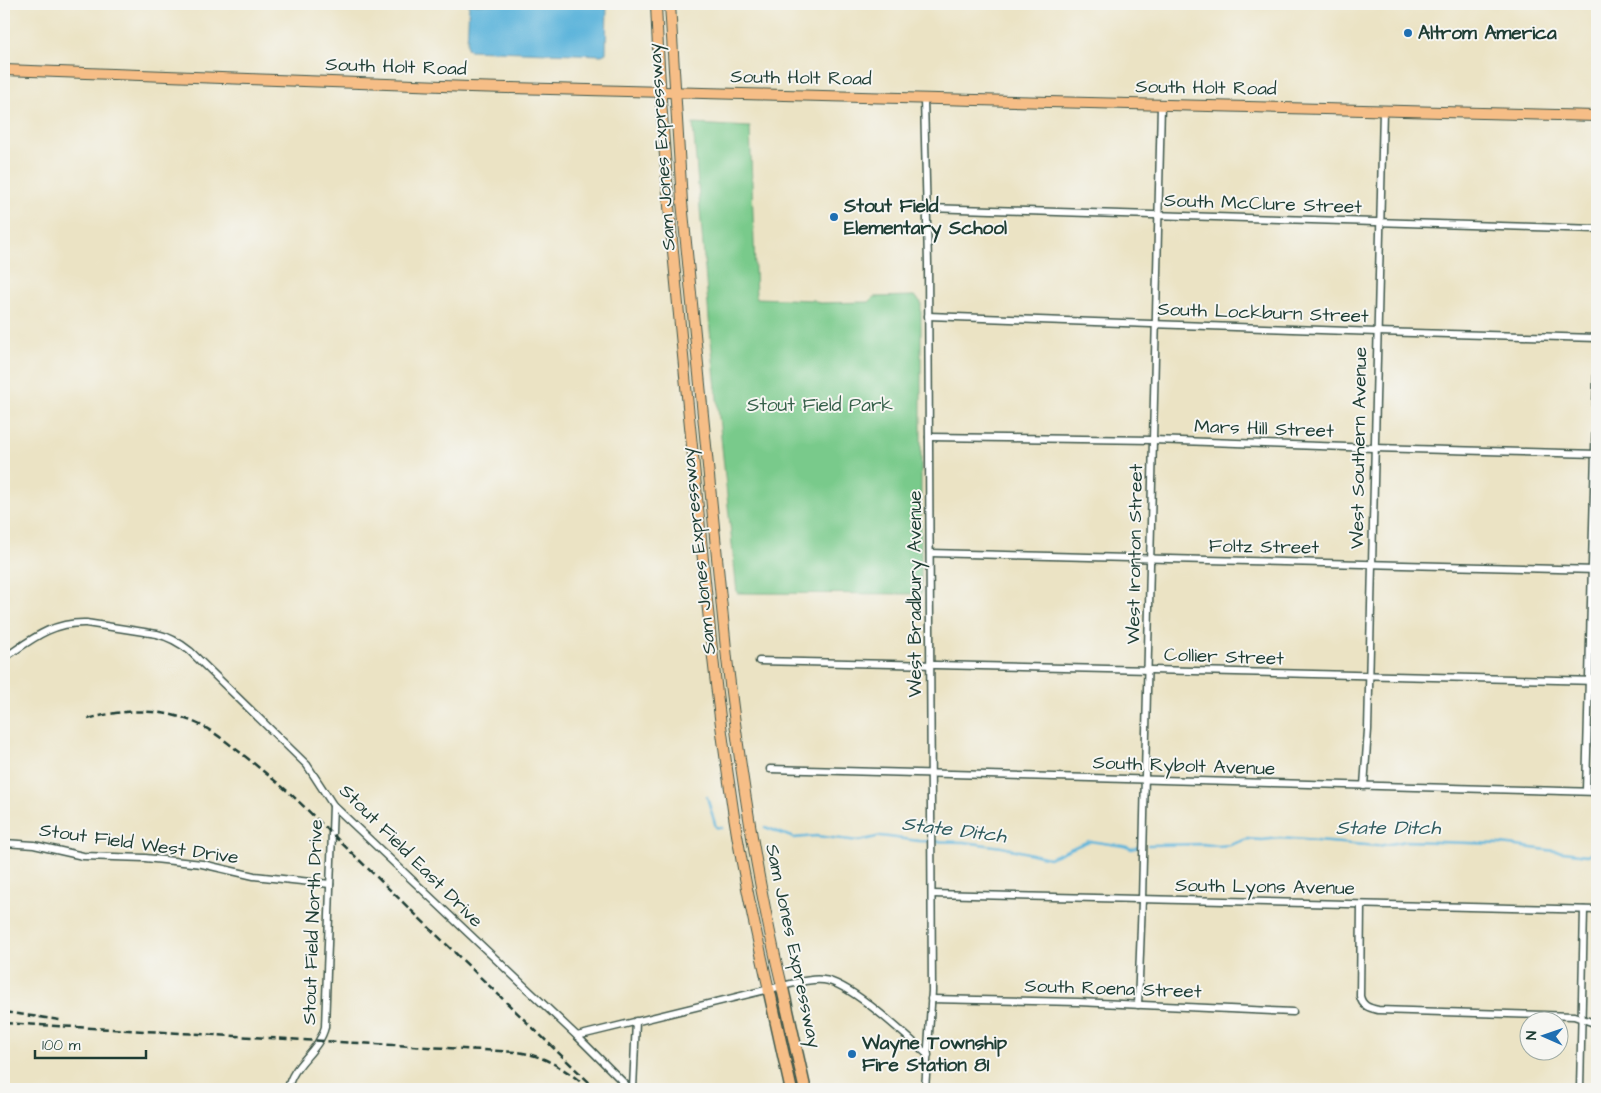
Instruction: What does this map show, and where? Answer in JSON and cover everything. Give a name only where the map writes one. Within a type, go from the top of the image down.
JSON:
[{"type":"highway","name":"Sam Jones Expressway","points":[[782,986],[805,1089]]},
{"type":"highway","name":"Sam Jones Expressway","points":[[768,990],[791,1089]]},
{"type":"main road","name":"Sam Jones Expressway","points":[[656,4],[660,92],[673,251],[719,712],[740,852],[768,990]]},
{"type":"main road","name":"Sam Jones Expressway","points":[[670,4],[682,202],[734,715],[762,897],[782,986]]},
{"type":"main road","name":"South Holt Road","points":[[4,70],[470,87],[1597,116]]},
{"type":"street","name":"West Bradbury Avenue","points":[[924,99],[927,208],[932,774],[932,998],[925,1089]]},
{"type":"street","name":"West Ironton Street","points":[[1138,1005],[1162,104]]},
{"type":"street","name":"West Southern Avenue","points":[[1364,786],[1370,677],[1371,564],[1383,110]]},
{"type":"street","name":"South McClure Street","points":[[927,208],[1597,229]]},
{"type":"street","name":"South Lockburn Street","points":[[928,316],[1597,338]]},
{"type":"street","points":[[1586,792],[1595,570],[1597,376]]},
{"type":"street","name":"Mars Hill Street","points":[[929,437],[1152,440],[1596,454]]},
{"type":"street","name":"Foltz Street","points":[[930,553],[1595,570]]},
{"type":"street","name":"Stout Field East Drive","points":[[4,658],[45,631],[72,623],[86,623],[167,637],[179,643],[190,651],[307,765],[333,805],[631,1089]]},
{"type":"street","name":"Collier Street","points":[[759,661],[1597,681]]},
{"type":"street","name":"South Rybolt Avenue","points":[[770,769],[1597,792]]},
{"type":"street","name":"Stout Field North Drive","points":[[288,1089],[292,1075],[315,1047],[322,1036],[324,1027],[333,805]]},
{"type":"street","name":"Stout Field West Drive","points":[[4,843],[34,845],[83,856],[151,859],[202,864],[254,876],[330,884]]},
{"type":"street","name":"South Lyons Avenue","points":[[932,894],[1597,910]]},
{"type":"street","points":[[1360,904],[1360,996],[1364,1004],[1378,1010],[1574,1016],[1597,1024]]},
{"type":"street","points":[[1580,1089],[1584,910]]},
{"type":"street","points":[[576,1036],[782,986],[814,980],[826,980],[846,989],[866,1002],[928,1055]]},
{"type":"street","name":"South Roena Street","points":[[932,998],[1004,999],[1293,1012]]},
{"type":"street","points":[[631,1089],[636,1021]]},
{"type":"green space","name":"Stout Field Park","points":[[693,124],[750,127],[756,298],[814,300],[819,303],[869,302],[874,297],[914,296],[921,302],[921,594],[737,593],[710,330]]},
{"type":"water","points":[[469,4],[607,4],[606,53],[602,55],[469,50],[467,44]]},
{"type":"waterway","name":"State Ditch","points":[[707,797],[716,827],[722,828]]},
{"type":"waterway","name":"State Ditch","points":[[765,827],[794,838],[816,836],[859,841],[881,836],[919,841],[964,842],[1002,847],[1049,858],[1089,841],[1132,849],[1138,847]]},
{"type":"waterway","name":"State Ditch","points":[[1148,845],[1203,844],[1218,846],[1230,845],[1247,839],[1280,838],[1378,846],[1406,841],[1501,844],[1587,855],[1597,852]]},
{"type":"railway","points":[[88,719],[135,711],[167,714],[197,723],[221,738],[295,798],[596,1089]]},
{"type":"railway","points":[[4,1012],[60,1020]]},
{"type":"railway","points":[[4,1023],[517,1052],[535,1056],[551,1063],[582,1083]]},
{"type":"place","name":"Altrom America","points":[[1408,33]]},
{"type":"place","name":"Stout Field Elementary School","points":[[834,217]]},
{"type":"place","name":"Wayne Township Fire Station 81","points":[[852,1054]]}]
